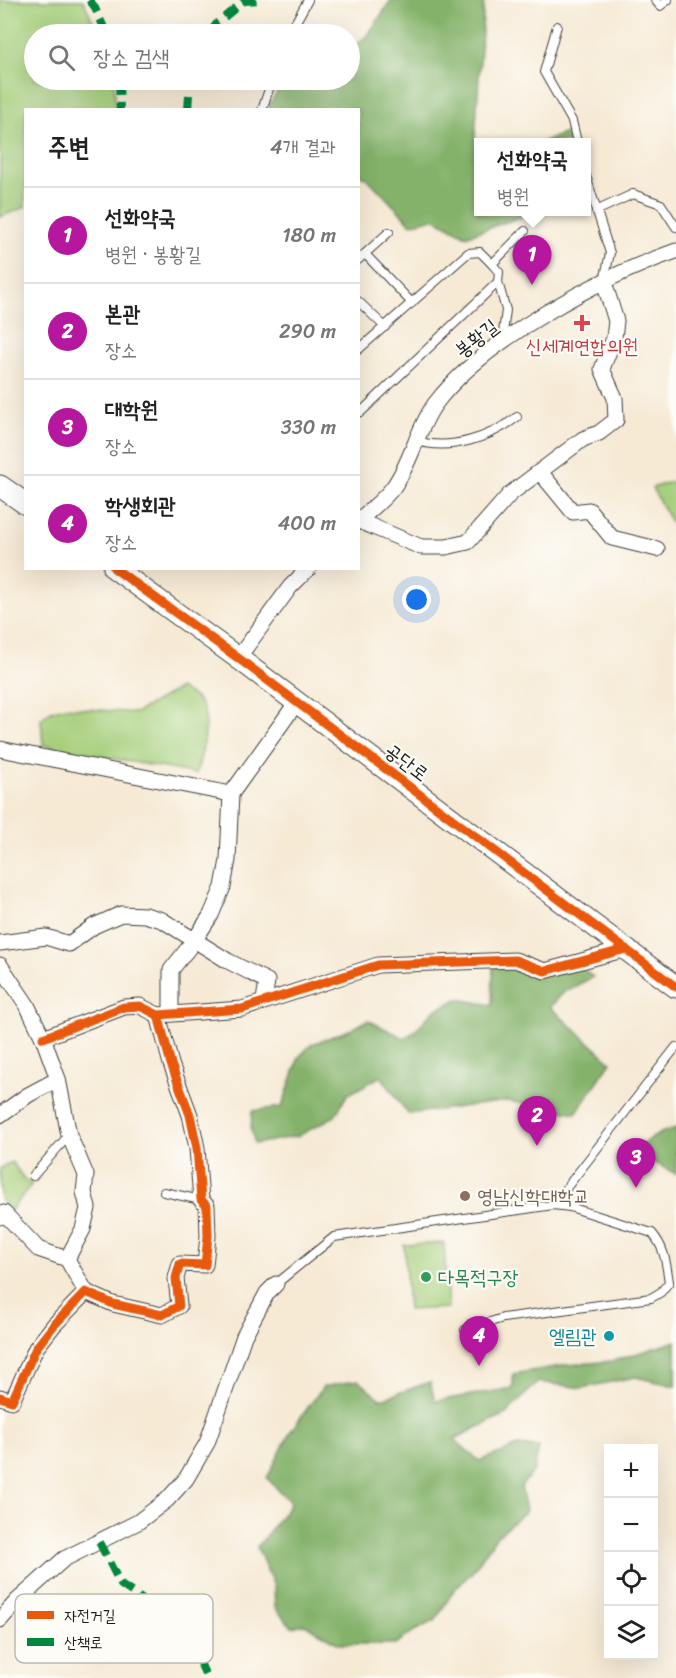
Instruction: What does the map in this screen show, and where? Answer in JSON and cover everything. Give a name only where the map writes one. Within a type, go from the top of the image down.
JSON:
[{"type":"street","name":"봉황길","points":[[360,520],[394,486],[424,422],[448,388],[481,358],[555,308],[650,260],[676,251]]},
{"type":"street","points":[[360,521],[421,547],[447,547],[468,542],[510,494],[583,439],[599,433],[616,420],[615,398],[602,369],[614,338],[616,321],[604,282]]},
{"type":"street","points":[[540,472],[573,512],[589,510],[612,538],[657,549]]},
{"type":"street","points":[[0,486],[24,503]]},
{"type":"street","name":"공단로","points":[[117,570],[238,658],[676,987]]},
{"type":"street","points":[[238,658],[290,587],[307,570]]},
{"type":"street","points":[[0,1216],[4,1213],[38,1249],[67,1259],[86,1292],[113,1304],[162,1315],[179,1306],[176,1278],[180,1264],[205,1265],[208,1236],[207,1206],[201,1200],[197,1148],[190,1115],[171,1064],[165,1014],[171,970],[211,915],[223,887],[228,860],[231,794],[297,702]]},
{"type":"street","points":[[0,749],[231,794]]},
{"type":"street","points":[[0,943],[46,937],[69,944],[94,926],[121,914],[145,915],[162,921],[267,981],[264,1000]]},
{"type":"street","points":[[43,1038],[124,1007],[140,1006],[165,1014],[242,1009],[378,964],[515,960],[545,971],[626,949]]},
{"type":"street","points":[[0,965],[27,1005],[43,1038],[58,1079],[69,1135],[86,1175],[84,1192],[88,1208],[82,1229],[67,1259]]},
{"type":"street","points":[[0,1115],[28,1095],[58,1079]]},
{"type":"street","points":[[25,1594],[64,1559],[138,1522],[167,1500],[186,1479],[207,1443],[244,1336],[267,1293],[276,1284]]},
{"type":"street","points":[[0,1397],[12,1401],[36,1348],[54,1325],[86,1292]]},
{"type":"street","points":[[0,1620],[15,1603]]},
{"type":"lane","points":[[295,24],[308,0]]},
{"type":"lane","points":[[656,0],[660,6],[668,0]]},
{"type":"lane","points":[[557,26],[544,72],[572,121],[577,138]]},
{"type":"lane","points":[[263,108],[269,90]]},
{"type":"lane","points":[[591,194],[610,253],[604,282]]},
{"type":"lane","points":[[596,211],[633,194],[661,204],[676,227]]},
{"type":"lane","points":[[492,264],[525,231]]},
{"type":"lane","points":[[360,258],[389,232]]},
{"type":"lane","points":[[360,348],[468,253],[480,252],[499,272],[498,282],[506,310],[502,342]]},
{"type":"lane","points":[[365,254],[412,303]]},
{"type":"lane","points":[[360,411],[498,282]]},
{"type":"lane","points":[[360,303],[384,327]]},
{"type":"lane","points":[[417,441],[428,444],[461,443],[502,429],[517,417]]},
{"type":"lane","points":[[553,1205],[676,1047]]},
{"type":"lane","points":[[33,1176],[69,1135]]},
{"type":"lane","points":[[164,1192],[201,1200]]},
{"type":"lane","points":[[276,1284],[334,1237],[553,1205],[570,1207],[652,1233],[665,1254],[669,1282],[661,1292],[651,1298],[503,1318],[465,1330]]},
{"type":"green space","points":[[0,0],[83,0],[94,24],[24,24],[24,90],[115,90],[116,108],[24,108],[24,207],[0,217]]},
{"type":"green space","points":[[391,0],[484,0],[474,138],[474,216],[524,216],[466,236],[434,218],[411,224],[368,179],[360,175],[360,108],[268,108],[278,90],[360,90],[360,41],[368,35]]},
{"type":"green space","points":[[568,132],[569,138],[552,138]]},
{"type":"green space","points":[[676,480],[676,531],[652,488]]},
{"type":"green space","points":[[180,688],[200,703],[205,719],[204,738],[196,774],[43,745],[41,719],[51,711],[65,707],[136,713]]},
{"type":"green space","points":[[493,966],[579,967],[593,977],[564,992],[550,1007],[611,1062],[576,1113],[507,1101],[408,1114],[381,1076],[347,1095],[335,1116],[298,1136],[255,1144],[251,1130],[252,1111],[282,1107],[299,1057],[312,1044],[352,1029],[368,1020],[404,1038],[413,1033],[433,1011],[458,999],[492,1005]]},
{"type":"green space","points":[[676,1128],[676,1174],[630,1150],[663,1132]]},
{"type":"green space","points":[[12,1162],[24,1179],[32,1184],[10,1211],[0,1199],[0,1168]]},
{"type":"green space","name":"다목적구장","points":[[444,1243],[448,1308],[408,1310],[404,1245]]},
{"type":"green space","points":[[676,1341],[676,1386],[635,1377],[582,1388],[538,1382],[506,1414],[454,1439],[479,1461],[518,1446],[539,1447],[534,1471],[521,1486],[526,1511],[496,1537],[474,1570],[454,1590],[435,1621],[414,1631],[396,1644],[339,1644],[305,1624],[292,1627],[275,1608],[274,1586],[257,1547],[291,1503],[267,1478],[291,1431],[323,1387],[358,1380],[381,1399],[430,1382],[435,1401],[513,1388],[513,1374],[567,1365],[613,1361]]},
{"type":"marked path","points":[[89,0],[102,24]]},
{"type":"marked path","points":[[216,24],[244,1],[260,0]]},
{"type":"marked path","points":[[119,90],[120,108]]},
{"type":"marked path","points":[[188,108],[189,90]]},
{"type":"marked path","points":[[99,1542],[121,1585],[134,1594]]},
{"type":"marked path","points":[[200,1663],[207,1678]]},
{"type":"cycle path","points":[[117,570],[238,658],[676,987]]},
{"type":"cycle path","points":[[43,1038],[124,1007],[140,1006],[158,1015],[242,1009],[378,965],[515,960],[545,971],[626,949]]},
{"type":"cycle path","points":[[0,1397],[12,1401],[36,1348],[54,1325],[86,1292],[113,1304],[162,1315],[179,1306],[176,1278],[180,1264],[205,1265],[208,1236],[207,1206],[201,1200],[197,1148],[190,1115],[171,1064],[158,1015]]},
{"type":"place","name":"선화약국","points":[[532,285]]},
{"type":"place","name":"신세계연합의원","points":[[582,323]]},
{"type":"place","name":"본관","points":[[537,1146]]},
{"type":"place","name":"대학원","points":[[636,1188]]},
{"type":"place","name":"영남신학대학교","points":[[465,1196]]},
{"type":"place","name":"다목적구장","points":[[426,1277]]},
{"type":"place","name":"엘림관","points":[[609,1336]]},
{"type":"place","name":"학생회관","points":[[479,1366]]}]
